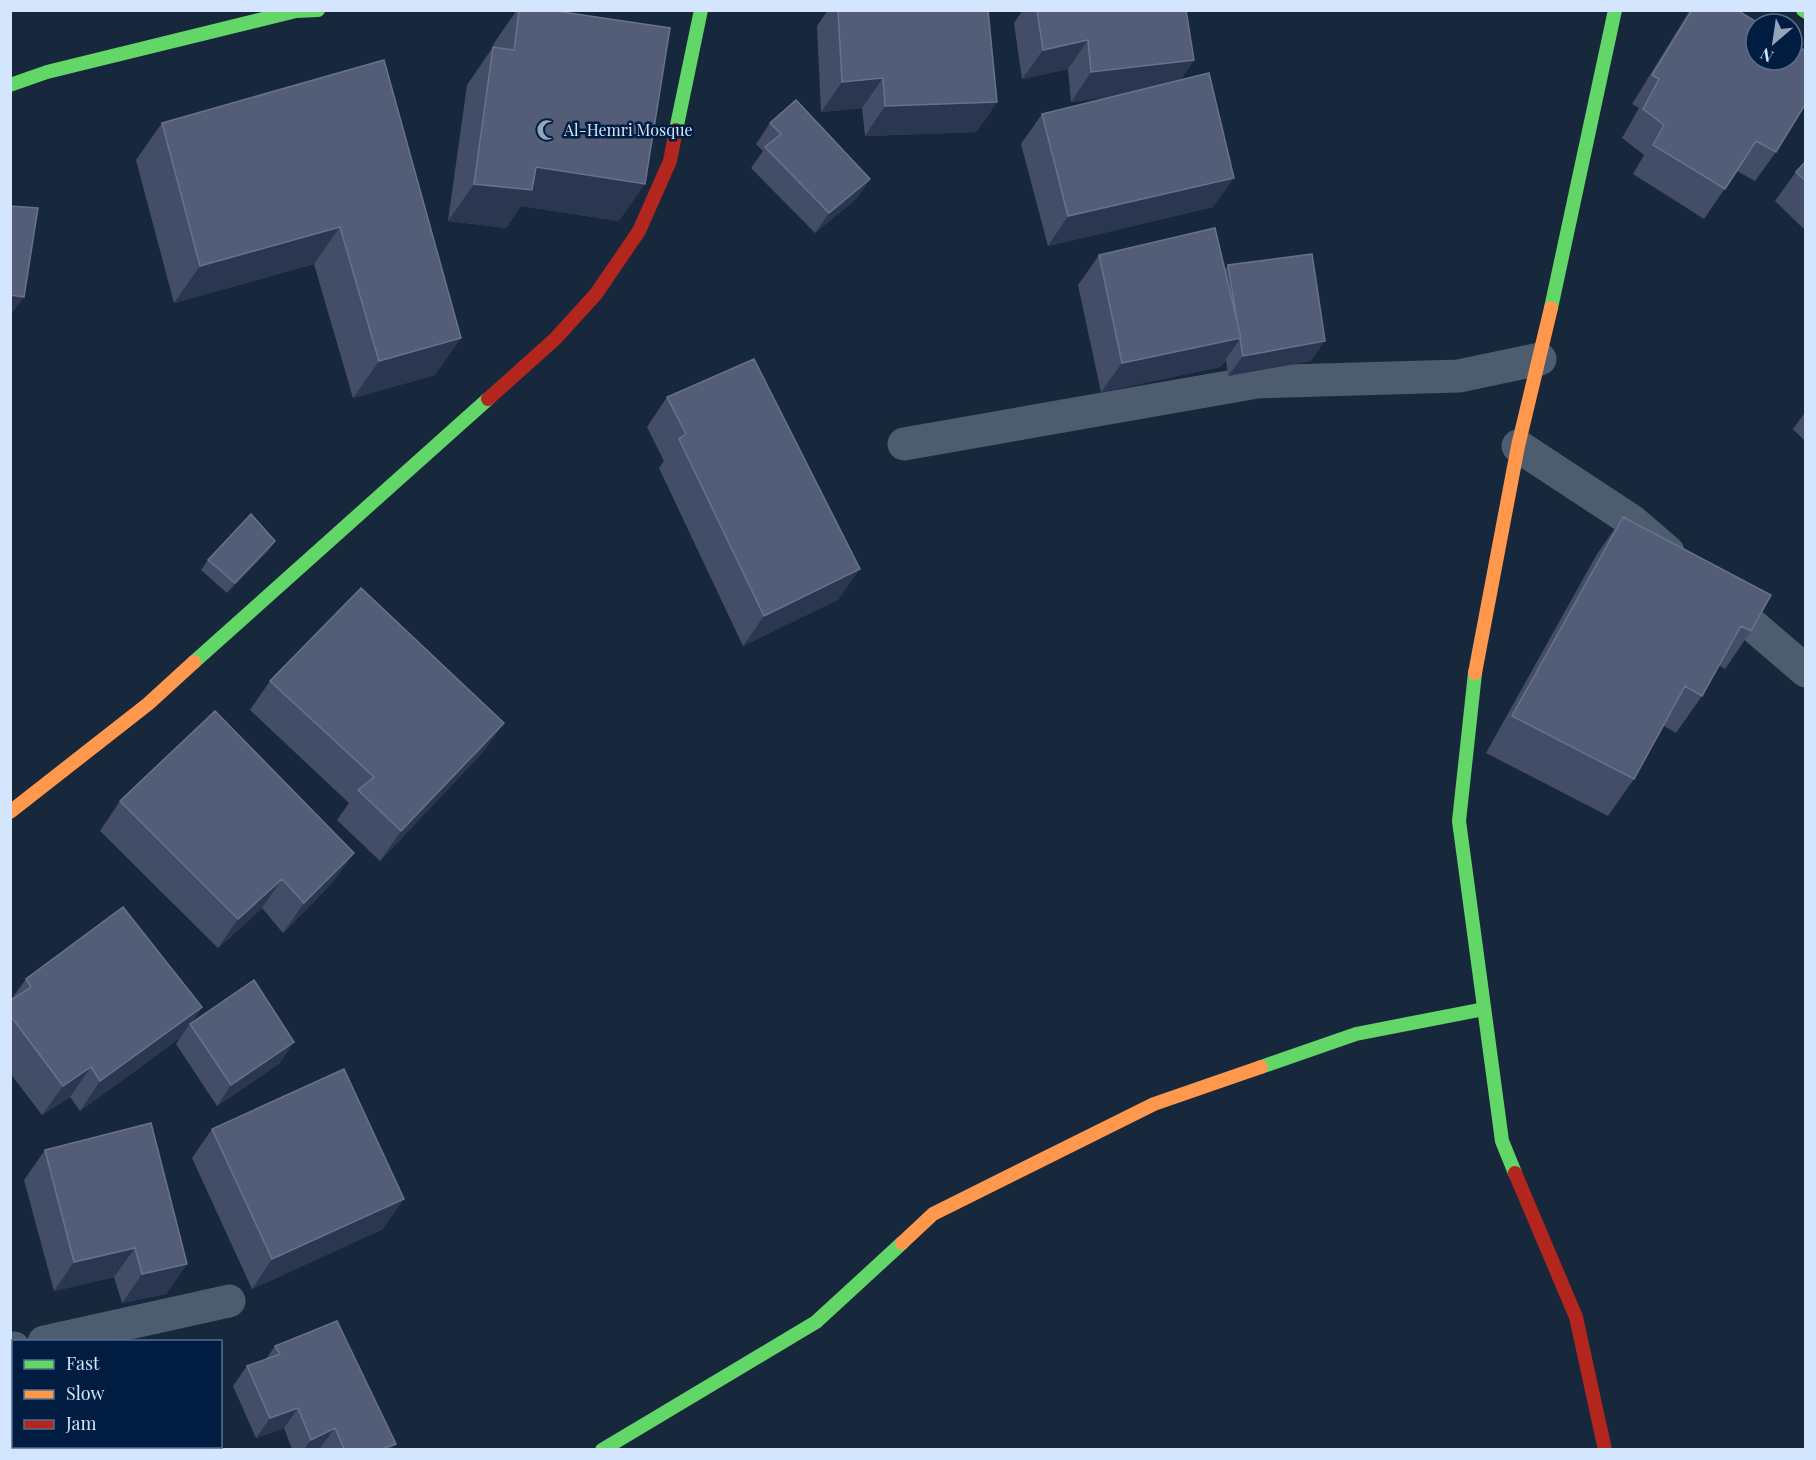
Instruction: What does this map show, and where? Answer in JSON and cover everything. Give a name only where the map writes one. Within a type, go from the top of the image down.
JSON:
[{"type":"street","points":[[10,85],[47,72],[296,11],[318,10]]},
{"type":"street","points":[[10,812],[148,704],[555,339],[596,294],[639,231],[670,161],[701,10]]},
{"type":"street","points":[[1605,1449],[1576,1317],[1502,1141],[1459,821],[1472,690],[1518,446],[1540,359],[1615,10]]},
{"type":"street","points":[[904,444],[1257,382],[1459,376],[1540,359]]},
{"type":"street","points":[[1518,446],[1632,521],[1806,671]]},
{"type":"street","points":[[602,1449],[816,1322],[933,1214],[1154,1104],[1356,1034],[1484,1009]]},
{"type":"street","points":[[49,1340],[230,1301]]},
{"type":"building","name":"Al-Hemri Mosque","points":[[519,10],[549,10],[670,28],[645,184],[536,167],[532,190],[474,184],[493,47],[514,50]]},
{"type":"building","points":[[838,10],[988,10],[997,102],[885,106],[883,78],[842,82]]},
{"type":"building","points":[[1037,10],[1186,10],[1194,60],[1091,72],[1088,40],[1043,50]]},
{"type":"building","points":[[1692,10],[1737,10],[1744,14],[1744,72],[1804,72],[1804,50],[1806,51],[1806,103],[1776,152],[1756,141],[1725,189],[1653,145],[1664,125],[1643,109],[1659,79],[1652,75]]},
{"type":"building","points":[[384,60],[461,338],[379,361],[340,227],[200,266],[162,123]]},
{"type":"building","points":[[1209,73],[1234,178],[1068,216],[1042,114]]},
{"type":"building","points":[[796,100],[870,179],[829,213],[765,147],[781,134],[770,123]]},
{"type":"building","points":[[1806,161],[1806,181],[1796,172]]},
{"type":"building","points":[[10,206],[38,208],[24,297],[10,295]]},
{"type":"building","points":[[1215,228],[1241,338],[1122,363],[1099,255]]},
{"type":"building","points":[[1312,254],[1325,341],[1243,356],[1228,265]]},
{"type":"building","points":[[754,359],[860,569],[764,616],[679,439],[686,434],[667,397]]},
{"type":"building","points":[[251,514],[275,541],[235,583],[208,560]]},
{"type":"building","points":[[1623,517],[1771,595],[1751,631],[1741,626],[1702,696],[1685,686],[1634,779],[1512,716]]},
{"type":"building","points":[[361,588],[504,723],[401,831],[358,790],[374,777],[270,681]]},
{"type":"building","points":[[215,711],[354,853],[304,903],[282,879],[238,919],[120,801]]},
{"type":"building","points":[[123,907],[202,1007],[100,1081],[91,1067],[63,1086],[10,1015],[10,1001],[31,987],[26,979]]},
{"type":"building","points":[[254,980],[294,1042],[231,1085],[190,1024]]},
{"type":"building","points":[[344,1069],[404,1199],[272,1259],[212,1129]]},
{"type":"building","points":[[151,1123],[187,1264],[142,1274],[135,1248],[74,1262],[45,1150]]},
{"type":"building","points":[[337,1321],[396,1444],[382,1449],[344,1449],[335,1428],[311,1440],[298,1408],[270,1418],[247,1366],[280,1354],[275,1346]]},
{"type":"building","points":[[10,1395],[12,1395],[12,1448],[86,1448],[86,1449],[10,1449]]},
{"type":"building","points":[[116,1448],[209,1449],[116,1449]]},
{"type":"traffic: fast","points":[[10,85],[47,72],[296,11],[318,10]]},
{"type":"traffic: fast","points":[[676,130],[701,10]]},
{"type":"traffic: fast","points":[[1551,308],[1615,10]]},
{"type":"traffic: fast","points":[[194,662],[488,399]]},
{"type":"traffic: fast","points":[[1475,673],[1459,821],[1502,1141],[1515,1173]]},
{"type":"traffic: fast","points":[[1261,1067],[1356,1034],[1484,1009]]},
{"type":"traffic: fast","points":[[602,1450],[816,1322],[902,1243]]},
{"type":"traffic: slow","points":[[1475,673],[1518,446],[1551,308]]},
{"type":"traffic: slow","points":[[10,812],[148,704],[194,662]]},
{"type":"traffic: slow","points":[[902,1243],[933,1214],[1154,1104],[1261,1067]]},
{"type":"traffic: jam","points":[[488,399],[555,339],[596,294],[639,231],[670,161],[676,130]]},
{"type":"traffic: jam","points":[[1515,1173],[1576,1317],[1605,1450]]},
{"type":"place","name":"Al-Hemri Mosque","points":[[547,130]]}]
